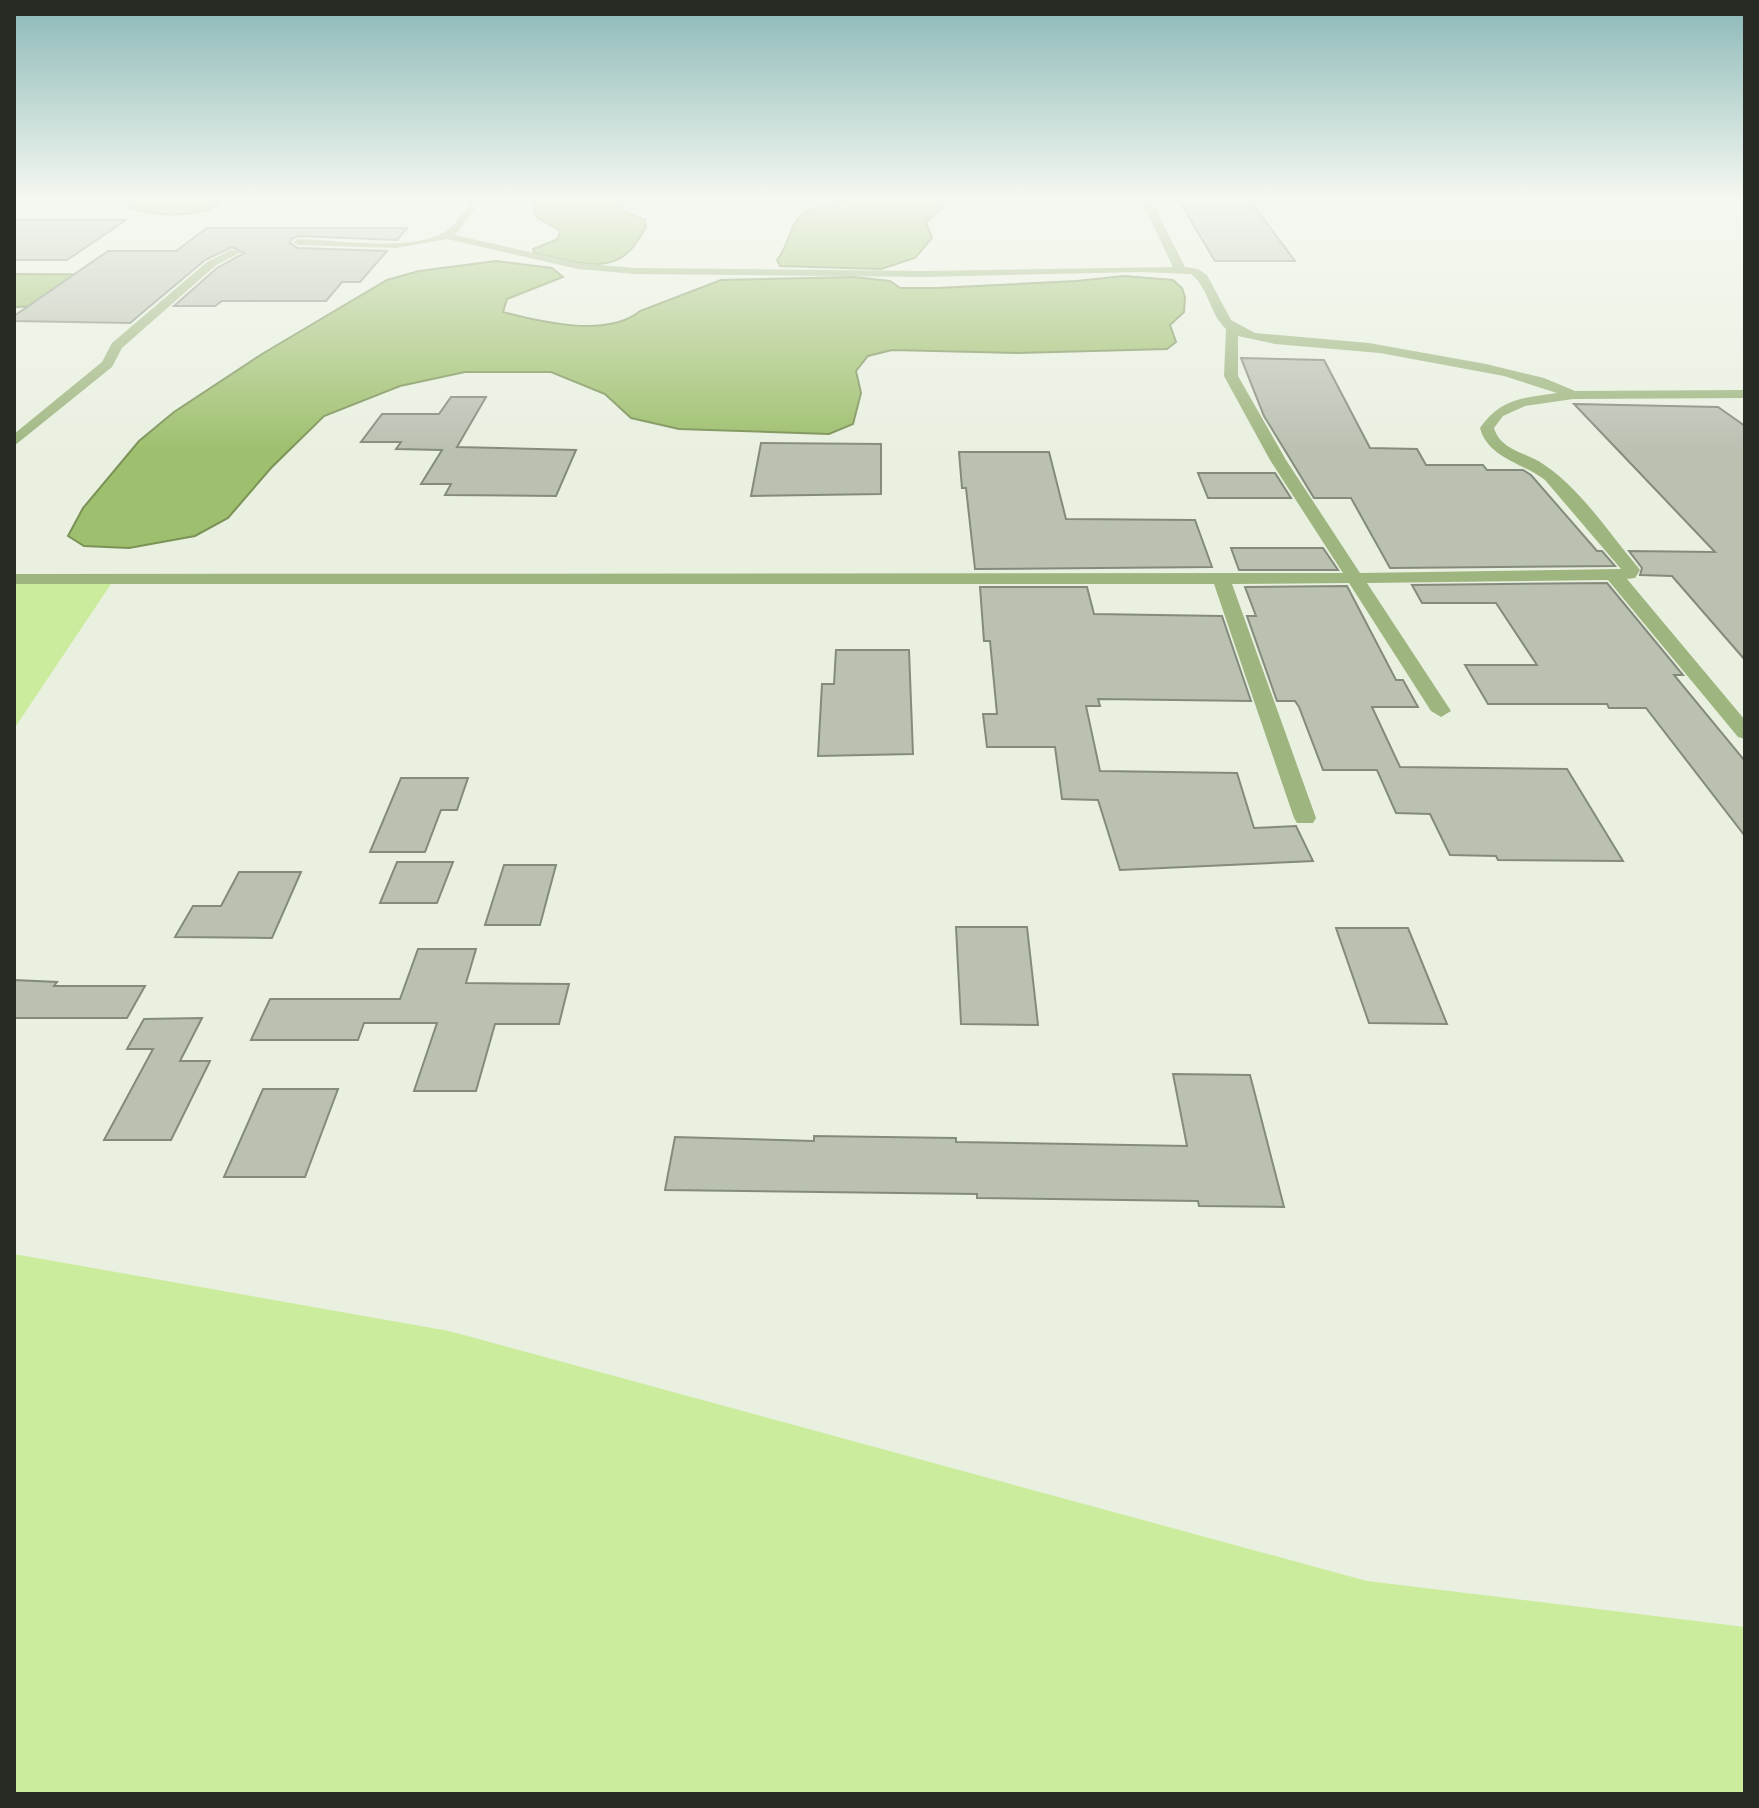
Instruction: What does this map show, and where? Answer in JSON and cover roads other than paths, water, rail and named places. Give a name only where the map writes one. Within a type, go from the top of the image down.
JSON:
[{"type":"street","points":[[14,442],[107,364],[117,346],[189,283]]},
{"type":"street","points":[[1205,283],[1219,316],[1232,329],[1252,337],[1350,345],[1511,373],[1554,385],[1573,395]]},
{"type":"street","points":[[1232,329],[1231,376],[1278,460],[1441,711]]},
{"type":"street","points":[[14,579],[1353,579],[1629,574],[1631,570],[1550,476],[1488,439],[1487,428],[1498,413],[1522,402],[1573,395],[1745,394]]},
{"type":"street","points":[[1614,575],[1745,733]]},
{"type":"street","points":[[1221,579],[1305,818]]}]
